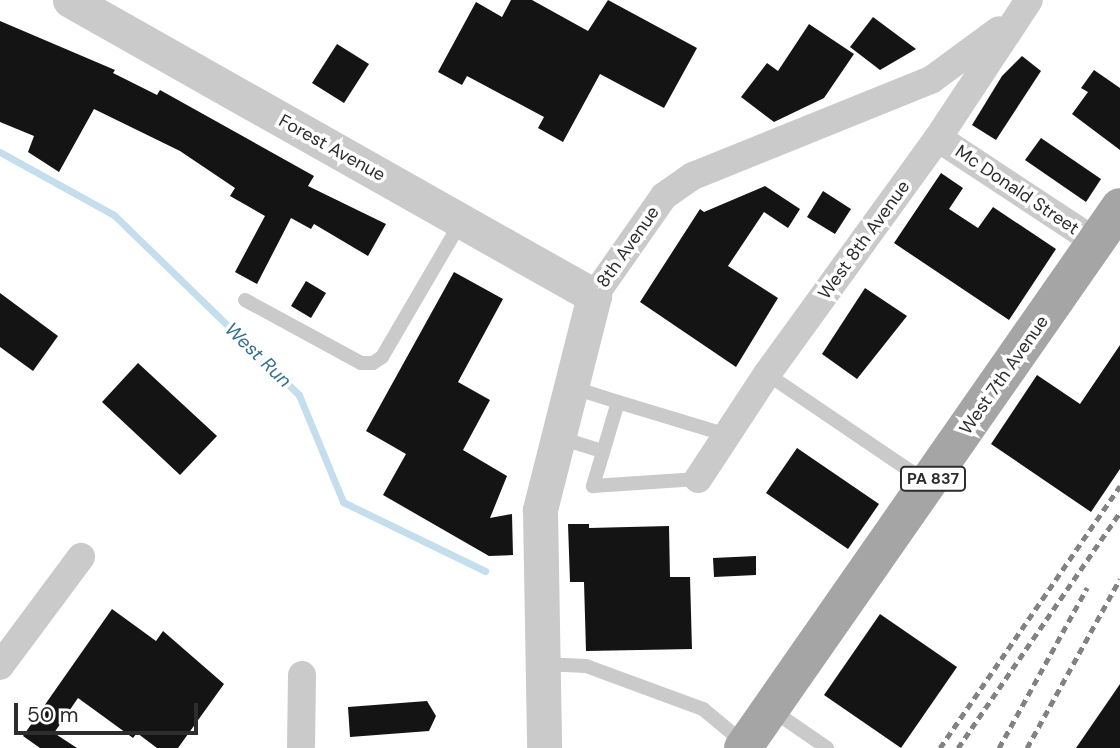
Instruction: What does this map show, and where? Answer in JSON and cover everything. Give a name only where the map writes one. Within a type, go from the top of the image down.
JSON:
[{"type":"main road","name":"West 7th Avenue","points":[[746,747],[1120,207]]},
{"type":"street","name":"Forest Avenue","points":[[70,0],[594,296]]},
{"type":"street","name":"West 8th Avenue","points":[[698,479],[767,374],[938,138],[1027,2]]},
{"type":"street","name":"8th Avenue","points":[[544,748],[540,510],[556,437],[594,296],[664,197],[693,176],[931,80],[980,47],[1027,2]]},
{"type":"street","name":"Mc Donald Street","points":[[938,138],[1096,242]]},
{"type":"street","points":[[0,666],[81,557]]},
{"type":"street","points":[[301,748],[302,675]]},
{"type":"lane","points":[[245,300],[362,363],[373,363],[382,357],[462,221]]},
{"type":"lane","points":[[767,374],[929,484]]},
{"type":"lane","points":[[569,387],[727,435]]},
{"type":"lane","points":[[618,401],[593,486],[698,479]]},
{"type":"lane","points":[[556,437],[603,451]]},
{"type":"lane","points":[[543,664],[586,666],[703,709],[746,747]]},
{"type":"lane","points":[[772,710],[827,748]]},
{"type":"building","points":[[511,0],[532,0],[588,31],[608,0],[697,48],[664,108],[600,74],[563,142],[538,128],[544,117],[467,76],[462,85],[438,72],[476,2],[502,17]]},
{"type":"building","points":[[873,17],[916,49],[880,70],[850,47]]},
{"type":"building","points":[[0,21],[115,70],[113,73],[157,95],[160,90],[314,176],[308,186],[386,224],[368,256],[314,224],[311,229],[291,218],[257,284],[235,272],[265,216],[230,196],[235,188],[180,151],[94,109],[59,172],[28,152],[34,136],[0,122]]},
{"type":"building","points":[[809,24],[854,54],[824,98],[774,122],[741,97],[767,63],[778,71]]},
{"type":"building","points":[[337,44],[369,64],[344,103],[312,83]]},
{"type":"building","points":[[1022,56],[1041,71],[996,140],[972,125],[1002,76]]},
{"type":"building","points":[[1094,70],[1120,88],[1120,150],[1072,114],[1088,92],[1081,88]]},
{"type":"building","points":[[1041,138],[1101,179],[1086,202],[1025,160]]},
{"type":"building","points":[[941,173],[963,188],[949,209],[978,228],[993,207],[1056,249],[1009,320],[894,243]]},
{"type":"building","points":[[765,186],[800,209],[788,228],[764,212],[728,266],[778,298],[736,367],[640,302],[700,209],[704,212]]},
{"type":"building","points":[[823,191],[851,209],[835,234],[807,217]]},
{"type":"building","points":[[454,272],[503,299],[458,382],[490,400],[463,450],[507,476],[490,518],[512,514],[513,555],[489,556],[383,495],[406,454],[366,431]]},
{"type":"building","points":[[306,281],[326,293],[311,318],[291,306]]},
{"type":"building","points":[[865,288],[907,316],[857,379],[822,354]]},
{"type":"building","points":[[0,293],[58,336],[33,371],[0,347]]},
{"type":"building","points":[[1120,345],[1120,469],[1091,512],[991,444],[1037,375],[1080,404]]},
{"type":"building","points":[[138,363],[217,436],[180,475],[102,402]]},
{"type":"building","points":[[797,448],[879,504],[848,549],[766,493]]},
{"type":"building","points":[[568,524],[589,524],[589,528],[669,526],[670,577],[690,577],[692,649],[586,651],[584,582],[570,582]]},
{"type":"building","points":[[756,556],[756,575],[714,577],[713,558]]},
{"type":"building","points":[[112,609],[156,641],[163,631],[224,684],[178,748],[157,748],[137,733],[133,738],[78,698],[54,733],[77,748],[40,748],[23,736]]},
{"type":"building","points":[[880,614],[957,667],[901,748],[824,695]]},
{"type":"building","points":[[1120,684],[1120,748],[1076,748]]},
{"type":"building","points":[[427,701],[436,716],[429,731],[350,737],[348,707]]},
{"type":"waterway","name":"West Run","points":[[0,152],[114,215],[299,395],[343,502],[485,571]]},
{"type":"railway","points":[[940,748],[1120,486]]},
{"type":"railway","points":[[958,748],[1120,512]]},
{"type":"railway","points":[[1027,748],[1120,579]]},
{"type":"railway","points":[[999,748],[1087,588]]}]
